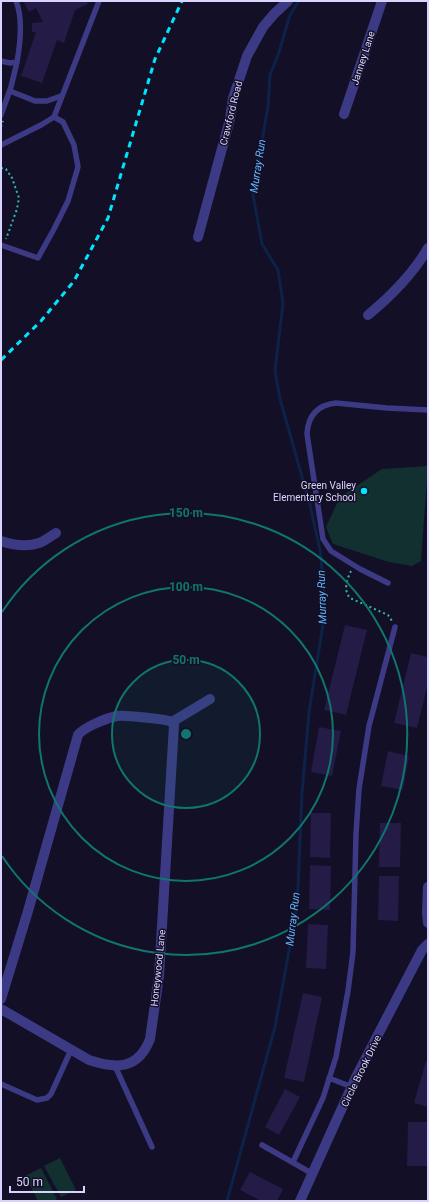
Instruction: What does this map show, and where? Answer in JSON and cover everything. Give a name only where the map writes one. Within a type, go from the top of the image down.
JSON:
[{"type":"street","name":"Crawford Road","points":[[198,237],[230,119],[233,98],[247,56],[263,27],[288,1]]},
{"type":"street","name":"Janney Lane","points":[[344,114],[382,1]]},
{"type":"street","points":[[368,315],[400,285],[428,248]]},
{"type":"street","points":[[1,541],[12,545],[29,545],[40,543],[56,533]]},
{"type":"street","points":[[1,999],[30,904],[78,735],[81,731],[118,716],[172,722],[210,699]]},
{"type":"street","name":"Honeywood Lane","points":[[1,1009],[90,1060],[115,1066],[128,1064],[136,1060],[142,1054],[150,1039],[160,976],[174,725],[172,722]]},
{"type":"street","points":[[428,887],[428,923]]},
{"type":"street","name":"Circle Brook Drive","points":[[300,1201],[352,1087],[422,950],[428,944]]},
{"type":"lane","points":[[1,115],[10,91],[17,62],[20,29],[19,7],[16,1]]},
{"type":"lane","points":[[1,145],[54,117],[99,1]]},
{"type":"lane","points":[[1,61],[10,63],[17,62]]},
{"type":"lane","points":[[10,91],[35,101],[47,101],[61,96]]},
{"type":"lane","points":[[2,246],[38,258],[68,201],[78,167],[76,152],[63,122],[54,117]]},
{"type":"lane","points":[[388,583],[330,551],[323,539],[307,434],[310,418],[319,408],[327,404],[336,403],[428,410]]},
{"type":"lane","points":[[292,1162],[323,1098],[336,1057],[348,991],[353,952],[356,834],[359,789],[369,726],[395,627]]},
{"type":"lane","points":[[1,1084],[37,1100],[46,1098],[50,1094],[71,1050]]},
{"type":"lane","points":[[115,1066],[152,1147]]},
{"type":"lane","points":[[329,1078],[352,1087]]},
{"type":"lane","points":[[262,1145],[313,1174]]},
{"type":"path","points":[[1,168],[6,169],[11,175],[19,198],[17,209],[2,246]]},
{"type":"path","points":[[354,565],[348,576],[346,588],[348,596],[388,615],[392,619],[395,627]]},
{"type":"green space","points":[[428,466],[421,561],[412,566],[389,562],[333,544],[326,527],[340,497],[382,469]]},
{"type":"green space","points":[[60,1158],[76,1190],[61,1197],[44,1166]]},
{"type":"green space","points":[[41,1168],[57,1199],[54,1201],[38,1201],[25,1176]]},
{"type":"building","points":[[23,1],[86,1],[88,4],[75,10],[64,43],[57,40],[42,83],[21,76],[36,32],[32,32],[32,23],[43,22],[36,8],[29,12]]},
{"type":"building","points":[[345,625],[367,630],[346,715],[324,710]]},
{"type":"building","points":[[411,653],[428,657],[428,683],[417,728],[394,723]]},
{"type":"building","points":[[319,727],[341,731],[332,776],[311,772]]},
{"type":"building","points":[[388,751],[409,756],[403,790],[381,786]]},
{"type":"building","points":[[311,813],[331,813],[330,858],[310,857]]},
{"type":"building","points":[[380,823],[401,823],[400,867],[379,867]]},
{"type":"building","points":[[310,865],[331,866],[330,910],[309,909]]},
{"type":"building","points":[[379,876],[399,876],[398,921],[378,920]]},
{"type":"building","points":[[308,924],[328,925],[326,969],[306,968]]},
{"type":"building","points":[[303,993],[322,997],[304,1082],[284,1078]]},
{"type":"building","points":[[426,1061],[428,1061],[428,1107],[414,1103]]},
{"type":"building","points":[[285,1089],[300,1097],[279,1135],[265,1127]]},
{"type":"building","points":[[408,1122],[428,1122],[427,1166],[407,1166]]},
{"type":"building","points":[[250,1172],[283,1189],[277,1201],[261,1201],[240,1190]]},
{"type":"waterway","name":"Murray Run","points":[[227,1201],[275,1027],[295,918],[298,888],[302,793],[309,712],[324,618],[324,590],[320,550],[310,505],[280,399],[275,371],[283,303],[278,270],[262,244],[253,195],[268,106],[270,75],[279,52],[290,15],[298,2]]},
{"type":"railway","points":[[1,360],[41,321],[74,281],[108,218],[155,59],[182,1]]},
{"type":"place","name":"Green Valley Elementary School","points":[[364,491]]}]
